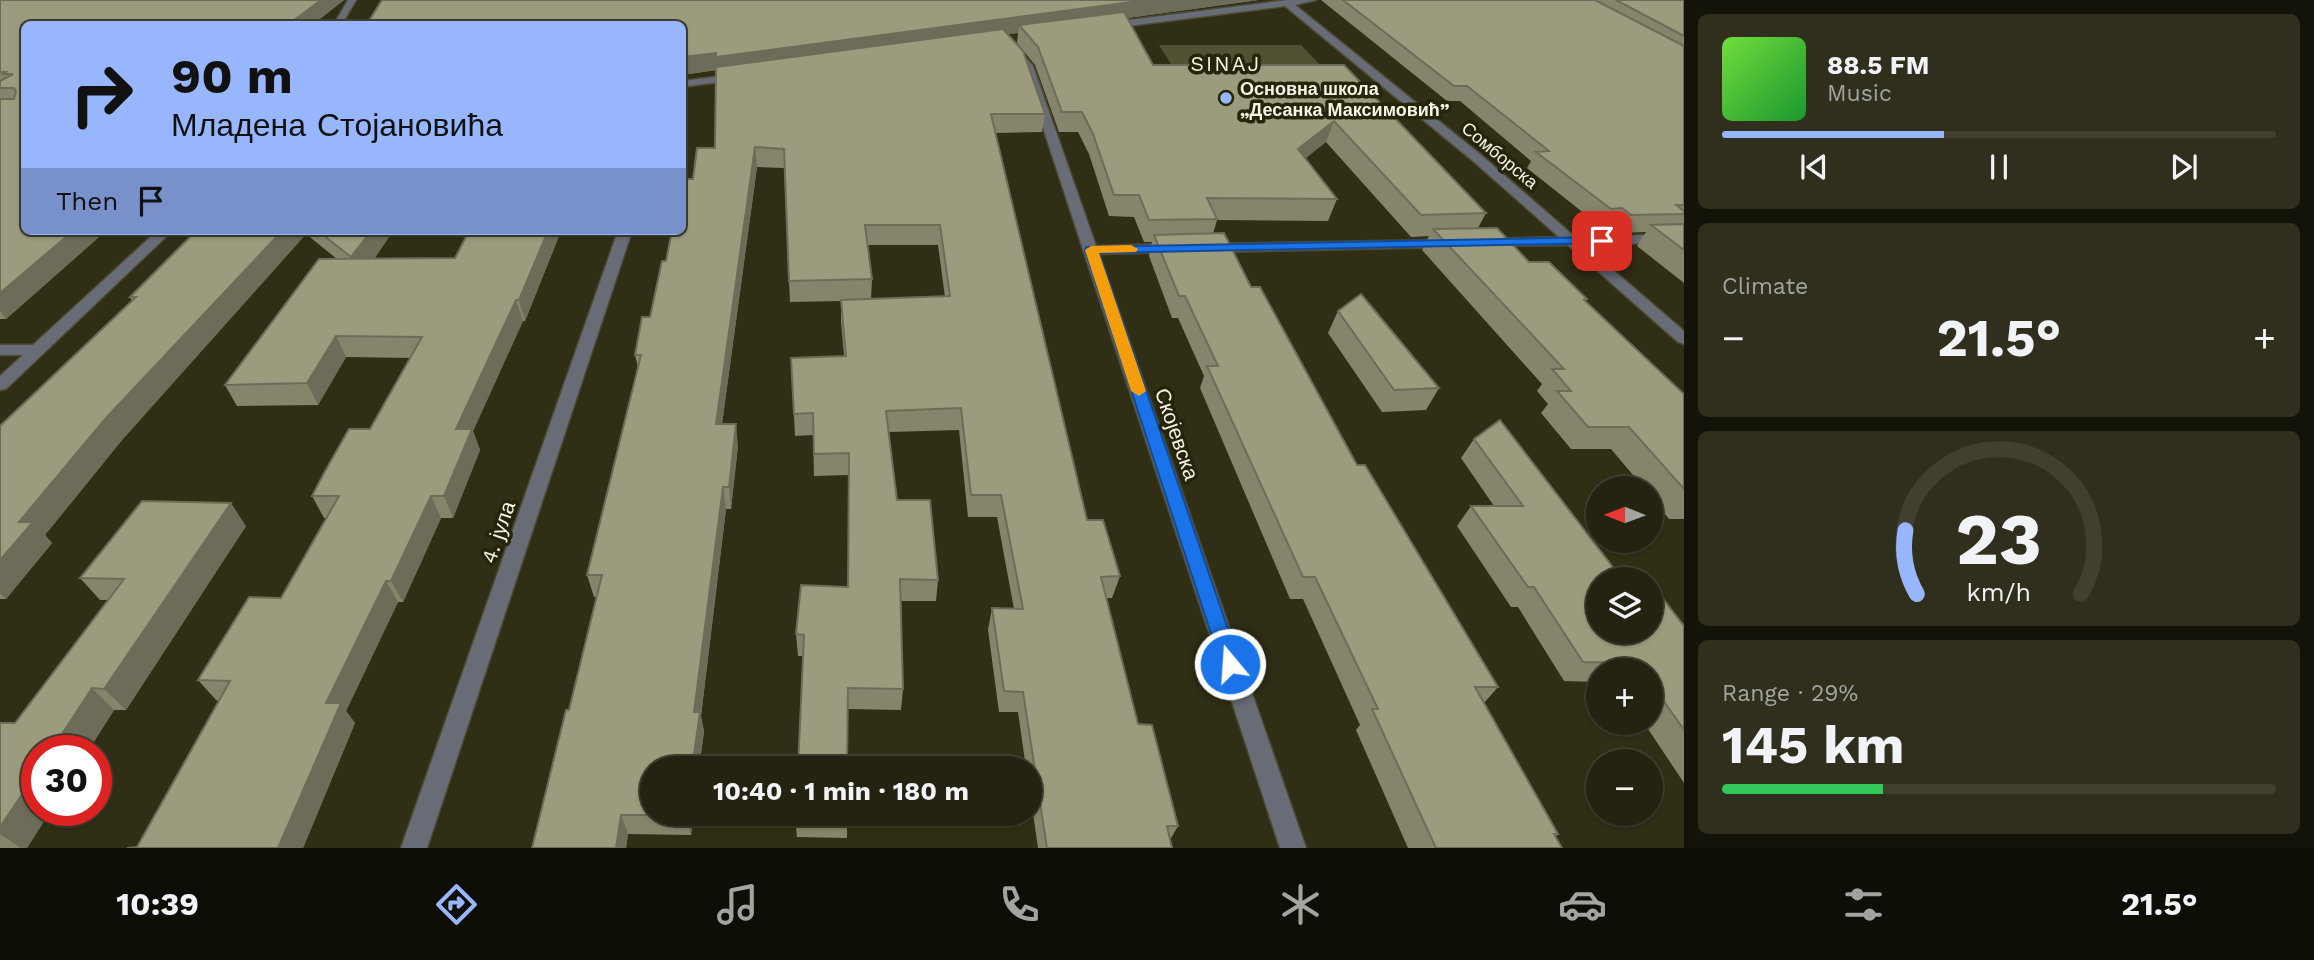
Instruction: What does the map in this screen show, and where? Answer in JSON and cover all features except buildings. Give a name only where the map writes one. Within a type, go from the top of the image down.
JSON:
[{"type":"street","points":[[340,21],[352,0]]},
{"type":"street","points":[[1099,27],[1312,0]]},
{"type":"street","name":"Сомборска","points":[[1287,3],[1575,242],[1684,339]]},
{"type":"street","name":"Скојевска","points":[[1013,40],[1028,66],[1293,848]]},
{"type":"street","points":[[686,83],[749,75]]},
{"type":"street","points":[[0,385],[161,235]]},
{"type":"street","name":"4. јула","points":[[414,848],[624,235]]},
{"type":"street","points":[[1091,250],[1684,238]]},
{"type":"street","points":[[0,350],[36,350]]},
{"type":"shaded area","points":[[1159,45],[1301,45],[1335,81],[1181,80]]},
{"type":"slow traffic","points":[[1131,249],[1091,250],[1139,391]]},
{"type":"place","name":"Основна школа „Десанка Максимовић”","points":[[1226,98]]},
{"type":"district","name":"SINAJ","points":[[1226,63]]},
{"type":"route","points":[[1230,664],[1091,250],[1602,241]]}]
